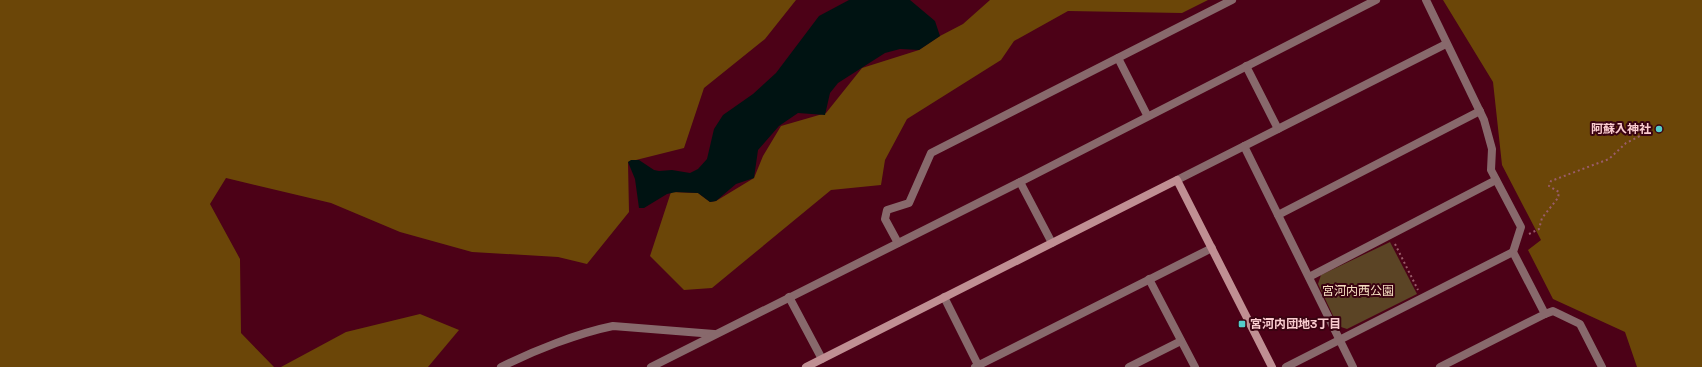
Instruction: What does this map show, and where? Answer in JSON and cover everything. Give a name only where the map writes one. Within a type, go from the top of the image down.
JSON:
[{"type":"street","points":[[898,243],[885,218],[887,210],[909,203],[931,153],[1232,0]]},
{"type":"street","points":[[651,367],[714,334],[1020,182],[1376,0]]},
{"type":"street","points":[[1426,0],[1484,120],[1492,149],[1491,170],[1520,227],[1513,252],[1545,314]]},
{"type":"street","points":[[806,367],[1446,44]]},
{"type":"street","points":[[1118,58],[1147,116]]},
{"type":"street","points":[[1246,66],[1278,128]]},
{"type":"street","points":[[1278,215],[1480,111]]},
{"type":"street","points":[[1244,146],[1354,367]]},
{"type":"street","points":[[1177,180],[1272,367]]},
{"type":"street","points":[[1309,277],[1496,180]]},
{"type":"street","points":[[1020,182],[1052,243]]},
{"type":"street","points":[[944,297],[976,366],[1212,248]]},
{"type":"street","points":[[1286,367],[1513,252]]},
{"type":"street","points":[[1149,279],[1195,367]]},
{"type":"street","points":[[789,298],[822,359]]},
{"type":"street","points":[[1440,367],[1553,311],[1580,324],[1602,367]]},
{"type":"street","points":[[501,367],[517,359],[596,330],[613,326],[714,334]]},
{"type":"street","points":[[1129,367],[1181,341]]},
{"type":"path","points":[[1517,239],[1537,230],[1542,218],[1558,198],[1558,192],[1549,186],[1551,181],[1609,159],[1626,143],[1650,130]]},
{"type":"path","points":[[1390,235],[1422,298]]},
{"type":"green space","name":"宮河内西公園","points":[[1390,242],[1417,294],[1347,329],[1338,326],[1318,284],[1321,275]]},
{"type":"shaded area","points":[[0,0],[796,0],[765,39],[704,88],[684,148],[628,162],[629,212],[587,264],[558,257],[472,252],[400,232],[331,203],[226,178],[210,204],[240,259],[241,333],[274,367],[0,367]]},
{"type":"shaded area","points":[[849,0],[910,0],[935,21],[940,36],[919,50],[900,49],[885,53],[838,83],[830,93],[825,115],[798,113],[779,126],[758,150],[754,178],[736,184],[716,201],[710,202],[698,193],[676,192],[667,194],[644,208],[639,208],[635,179],[628,162],[631,160],[639,160],[654,170],[659,171],[672,170],[690,173],[698,169],[707,159],[714,129],[723,115],[753,94],[776,73],[819,16]]},
{"type":"shaded area","points":[[990,0],[1208,0],[1182,13],[1068,11],[1014,41],[1001,60],[907,119],[885,160],[881,185],[831,190],[712,288],[684,290],[650,256],[671,192],[698,193],[710,202],[716,201],[754,178],[763,156],[781,126],[826,113],[862,68],[919,50],[940,36],[963,24]]},
{"type":"shaded area","points":[[1443,0],[1702,0],[1702,367],[1637,367],[1625,332],[1553,299],[1528,250],[1541,240],[1502,165],[1493,82]]},
{"type":"shaded area","points":[[420,314],[459,330],[428,367],[281,367],[346,332]]},
{"type":"place","name":"阿蘇入神社","points":[[1659,129]]},
{"type":"place","name":"宮河内団地3丁目","points":[[1242,324]]}]
